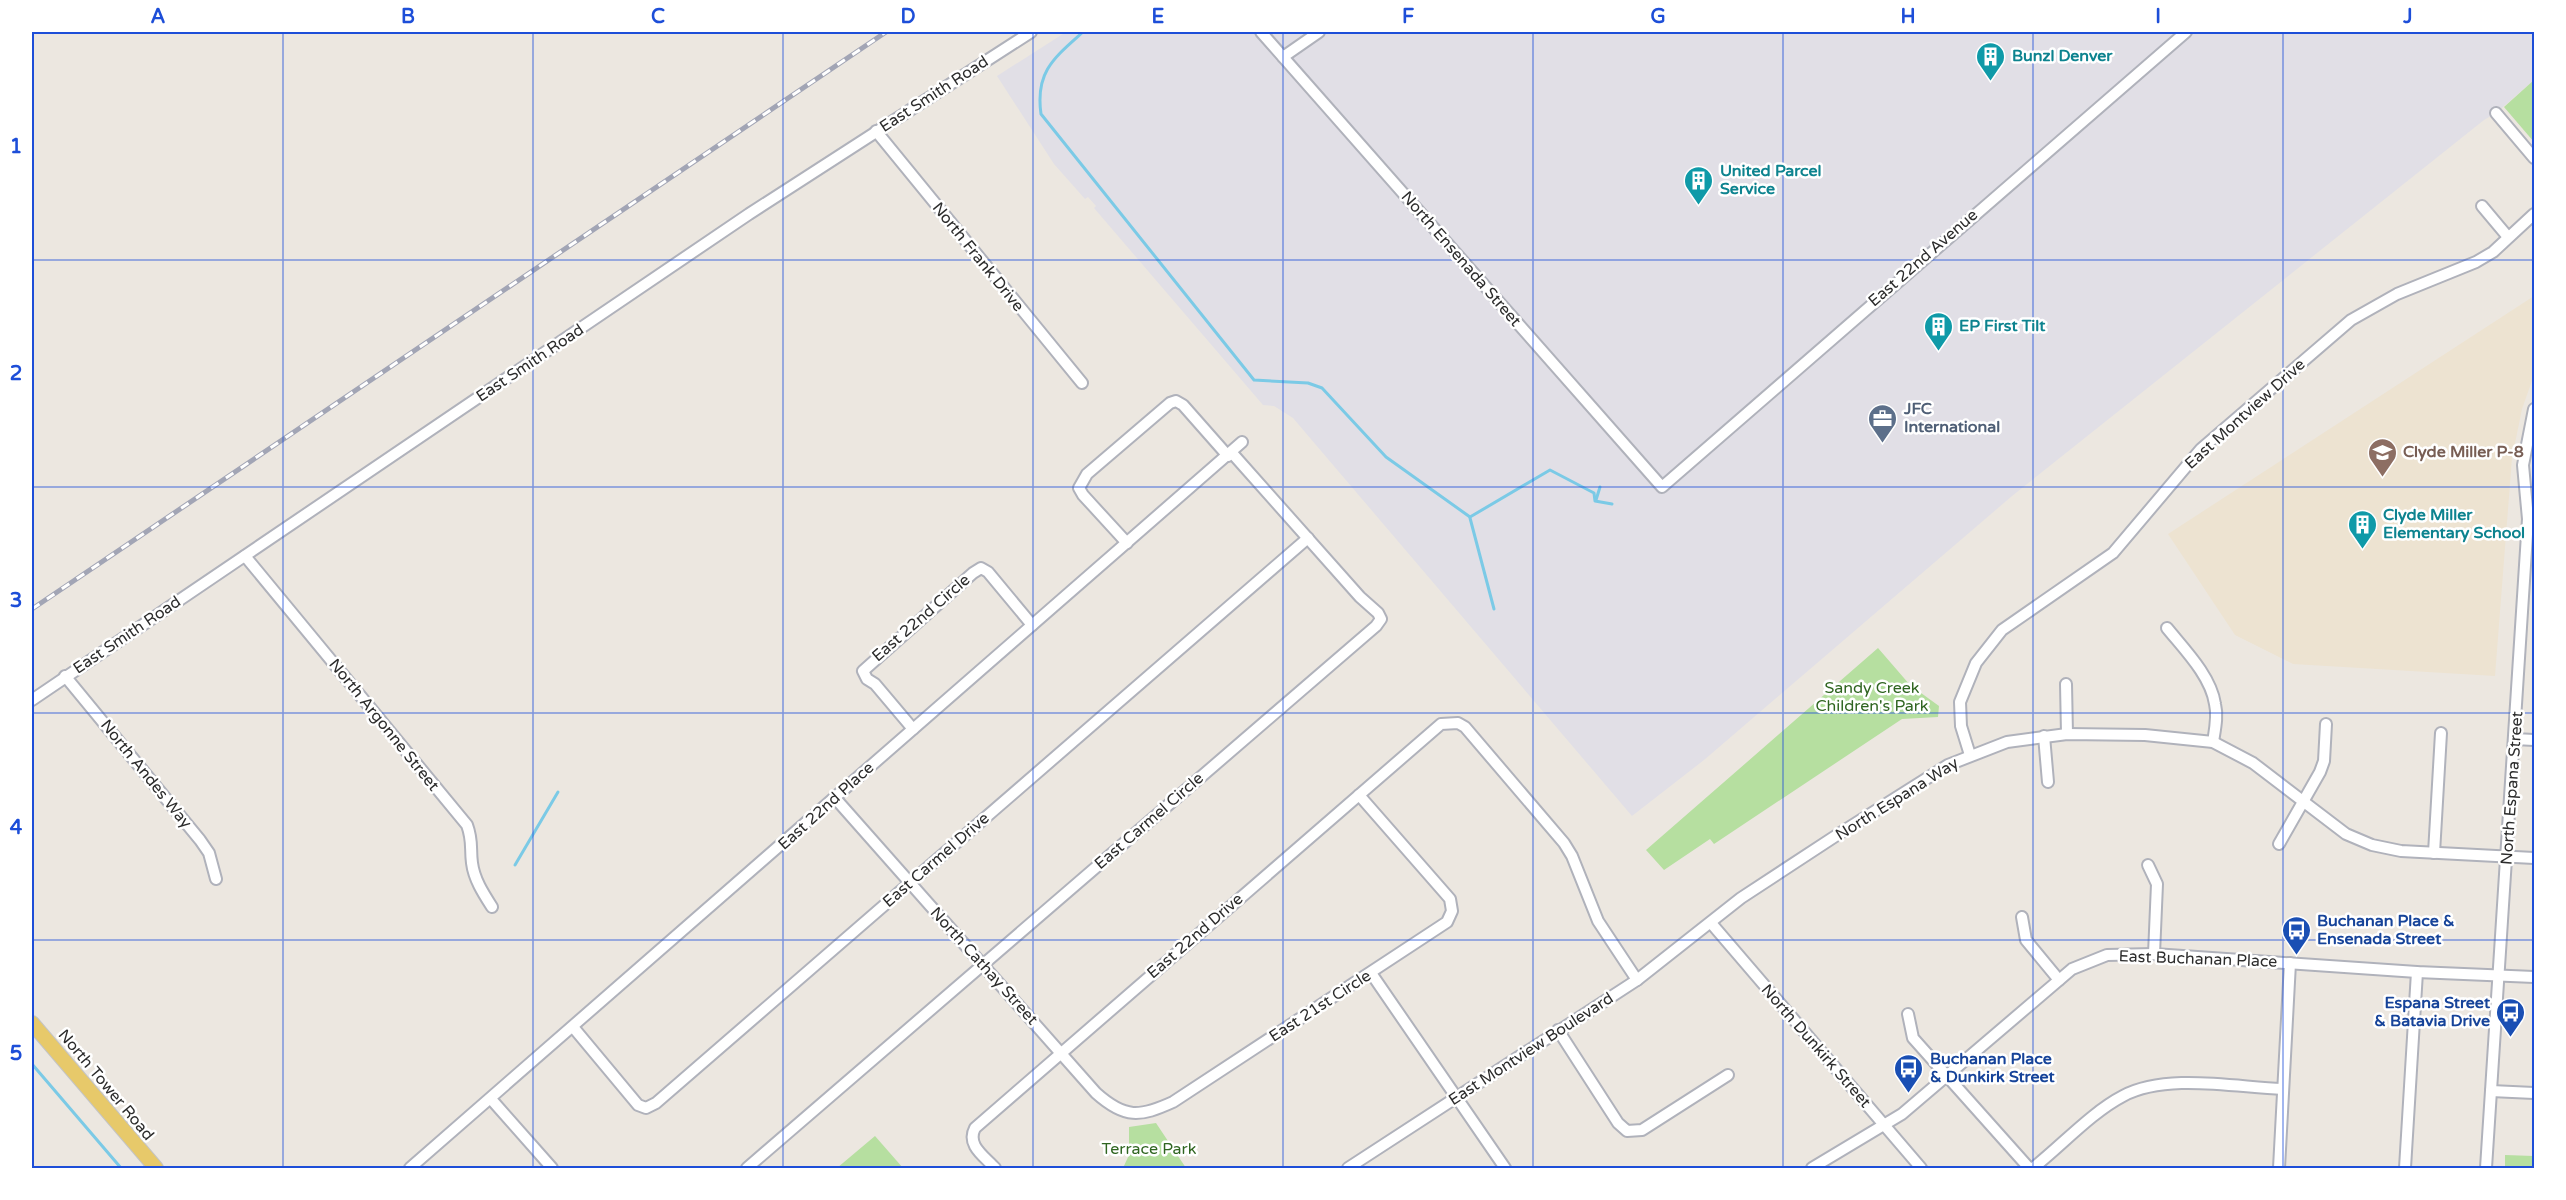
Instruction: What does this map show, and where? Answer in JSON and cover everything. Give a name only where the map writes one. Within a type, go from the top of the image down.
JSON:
[{"type":"main road","name":"North Tower Road","points":[[32,1023],[156,1168]]},
{"type":"street","name":"East Smith Road","points":[[32,700],[876,131],[1031,32]]},
{"type":"street","name":"North Ensenada Street","points":[[1261,32],[1662,487]]},
{"type":"street","points":[[1283,57],[1319,32]]},
{"type":"street","name":"East 22nd Avenue","points":[[1662,487],[2186,32]]},
{"type":"street","points":[[2496,113],[2535,158]]},
{"type":"street","name":"North Frank Drive","points":[[876,131],[1082,383]]},
{"type":"street","points":[[2482,206],[2508,237]]},
{"type":"street","name":"East Montview Drive","points":[[1970,755],[1961,726],[1960,702],[1976,663],[2002,630],[2113,554],[2201,449],[2351,320],[2397,294],[2476,262],[2493,252],[2535,214]]},
{"type":"street","points":[[1127,543],[1083,495],[1079,488],[1087,474],[1176,401],[1183,405],[1230,454]]},
{"type":"street","name":"North Espana Street","points":[[2486,1168],[2528,519],[2523,465],[2535,409]]},
{"type":"street","name":"East 22nd Place","points":[[410,1168],[1242,442]]},
{"type":"street","name":"East Carmel Circle","points":[[747,1168],[1376,626],[1381,619],[1378,613],[1360,597],[1230,454]]},
{"type":"street","name":"East Carmel Drive","points":[[573,1027],[638,1105],[646,1108],[656,1103],[1308,538]]},
{"type":"street","name":"North Argonne Street","points":[[245,556],[467,825],[473,841],[471,860],[474,873],[492,907]]},
{"type":"street","name":"East 22nd Circle","points":[[913,729],[875,684],[867,679],[863,671],[973,573],[981,568],[988,572],[1032,625]]},
{"type":"street","points":[[2167,627],[2189,656],[2214,699],[2217,716],[2213,742]]},
{"type":"street","name":"North Andes Way","points":[[65,676],[200,840],[209,853],[216,879]]},
{"type":"street","points":[[2066,684],[2067,734]]},
{"type":"street","name":"East 22nd Drive","points":[[994,1168],[974,1146],[972,1140],[975,1128],[1441,724],[1458,723],[1469,731],[1564,843],[1572,856],[1598,921],[1637,980]]},
{"type":"street","points":[[2278,844],[2324,761],[2326,724]]},
{"type":"street","points":[[2434,853],[2441,733]]},
{"type":"street","name":"North Espana Way","points":[[1711,923],[1741,898],[1934,773],[1970,755],[2007,742],[2067,734],[2145,735],[2213,742],[2253,763],[2354,838],[2393,850],[2535,858]]},
{"type":"street","points":[[2044,736],[2048,782]]},
{"type":"street","points":[[2515,739],[2535,740]]},
{"type":"street","name":"East 21st Circle","points":[[1061,1052],[1109,1104],[1131,1114],[1146,1113],[1173,1101],[1447,922],[1452,911],[1450,899],[1359,795]]},
{"type":"street","name":"North Cathay Street","points":[[836,798],[1061,1052]]},
{"type":"street","points":[[2148,865],[2157,884],[2154,954]]},
{"type":"street","points":[[2022,917],[2026,940],[2059,980]]},
{"type":"street","name":"East Montview Boulevard","points":[[1348,1168],[1364,1164],[1455,1098],[1637,980],[1711,923]]},
{"type":"street","name":"North Dunkirk Street","points":[[1711,923],[1921,1168]]},
{"type":"street","name":"East Buchanan Place","points":[[1812,1168],[1884,1125],[1946,1076],[2072,969],[2108,955],[2154,954],[2417,972],[2535,977]]},
{"type":"street","points":[[2279,1168],[2290,963]]},
{"type":"street","points":[[2405,1168],[2417,972]]},
{"type":"street","points":[[1371,973],[1505,1168]]},
{"type":"street","points":[[1908,1014],[1913,1038],[2031,1168],[2112,1102],[2146,1087],[2174,1083],[2282,1089]]},
{"type":"street","points":[[1558,1030],[1618,1123],[1627,1131],[1642,1130],[1728,1075]]},
{"type":"street","points":[[2491,1091],[2535,1093]]},
{"type":"street","points":[[491,1099],[552,1168]]},
{"type":"shaded area","points":[[1066,32],[2534,32],[2534,80],[2496,113],[2484,120],[2012,496],[1704,760],[1632,816],[1293,418],[1274,406],[1263,405],[1094,208],[1096,206],[1088,197],[1085,199],[1054,164],[997,76]]},
{"type":"shaded area","name":"Clyde Miller P-8","points":[[2534,296],[2534,375],[2522,409],[2512,458],[2495,676],[2293,664],[2235,635],[2168,534]]},
{"type":"green space","points":[[2534,80],[2534,142],[2504,107]]},
{"type":"green space","name":"Sandy Creek Children's Park","points":[[1878,648],[1910,685],[1939,706],[1938,717],[1902,719],[1714,844],[1710,839],[1664,870],[1646,850]]},
{"type":"green space","name":"Terrace Park","points":[[1156,1123],[1186,1168],[1123,1168],[1129,1155],[1129,1127]]},
{"type":"green space","points":[[875,1136],[903,1168],[837,1168]]},
{"type":"green space","points":[[2505,1155],[2534,1156],[2534,1168],[2505,1168]]},
{"type":"waterway","points":[[1083,32],[1055,58],[1044,76],[1040,99],[1041,114],[1254,380],[1308,383],[1322,388],[1386,457],[1470,517],[1550,470],[1594,493],[1595,501],[1612,504]]},
{"type":"waterway","points":[[1596,500],[1600,487]]},
{"type":"waterway","points":[[1470,518],[1494,609]]},
{"type":"waterway","points":[[515,865],[558,792]]},
{"type":"waterway","points":[[32,1064],[121,1168]]},
{"type":"railway","points":[[32,609],[886,32]]},
{"type":"place","name":"Bunzl Denver","points":[[1991,82]]},
{"type":"place","name":"United Parcel Service","points":[[1699,206]]},
{"type":"place","name":"EP First Tilt","points":[[1938,352]]},
{"type":"place","name":"JFC International","points":[[1883,444]]},
{"type":"place","name":"Clyde Miller P-8","points":[[2382,478]]},
{"type":"place","name":"Clyde Miller Elementary School","points":[[2362,550]]},
{"type":"place","name":"Buchanan Place & Ensenada Street","points":[[2296,956]]},
{"type":"place","name":"Espana Street & Batavia Drive","points":[[2511,1038]]},
{"type":"place","name":"Buchanan Place & Dunkirk Street","points":[[1909,1094]]}]
